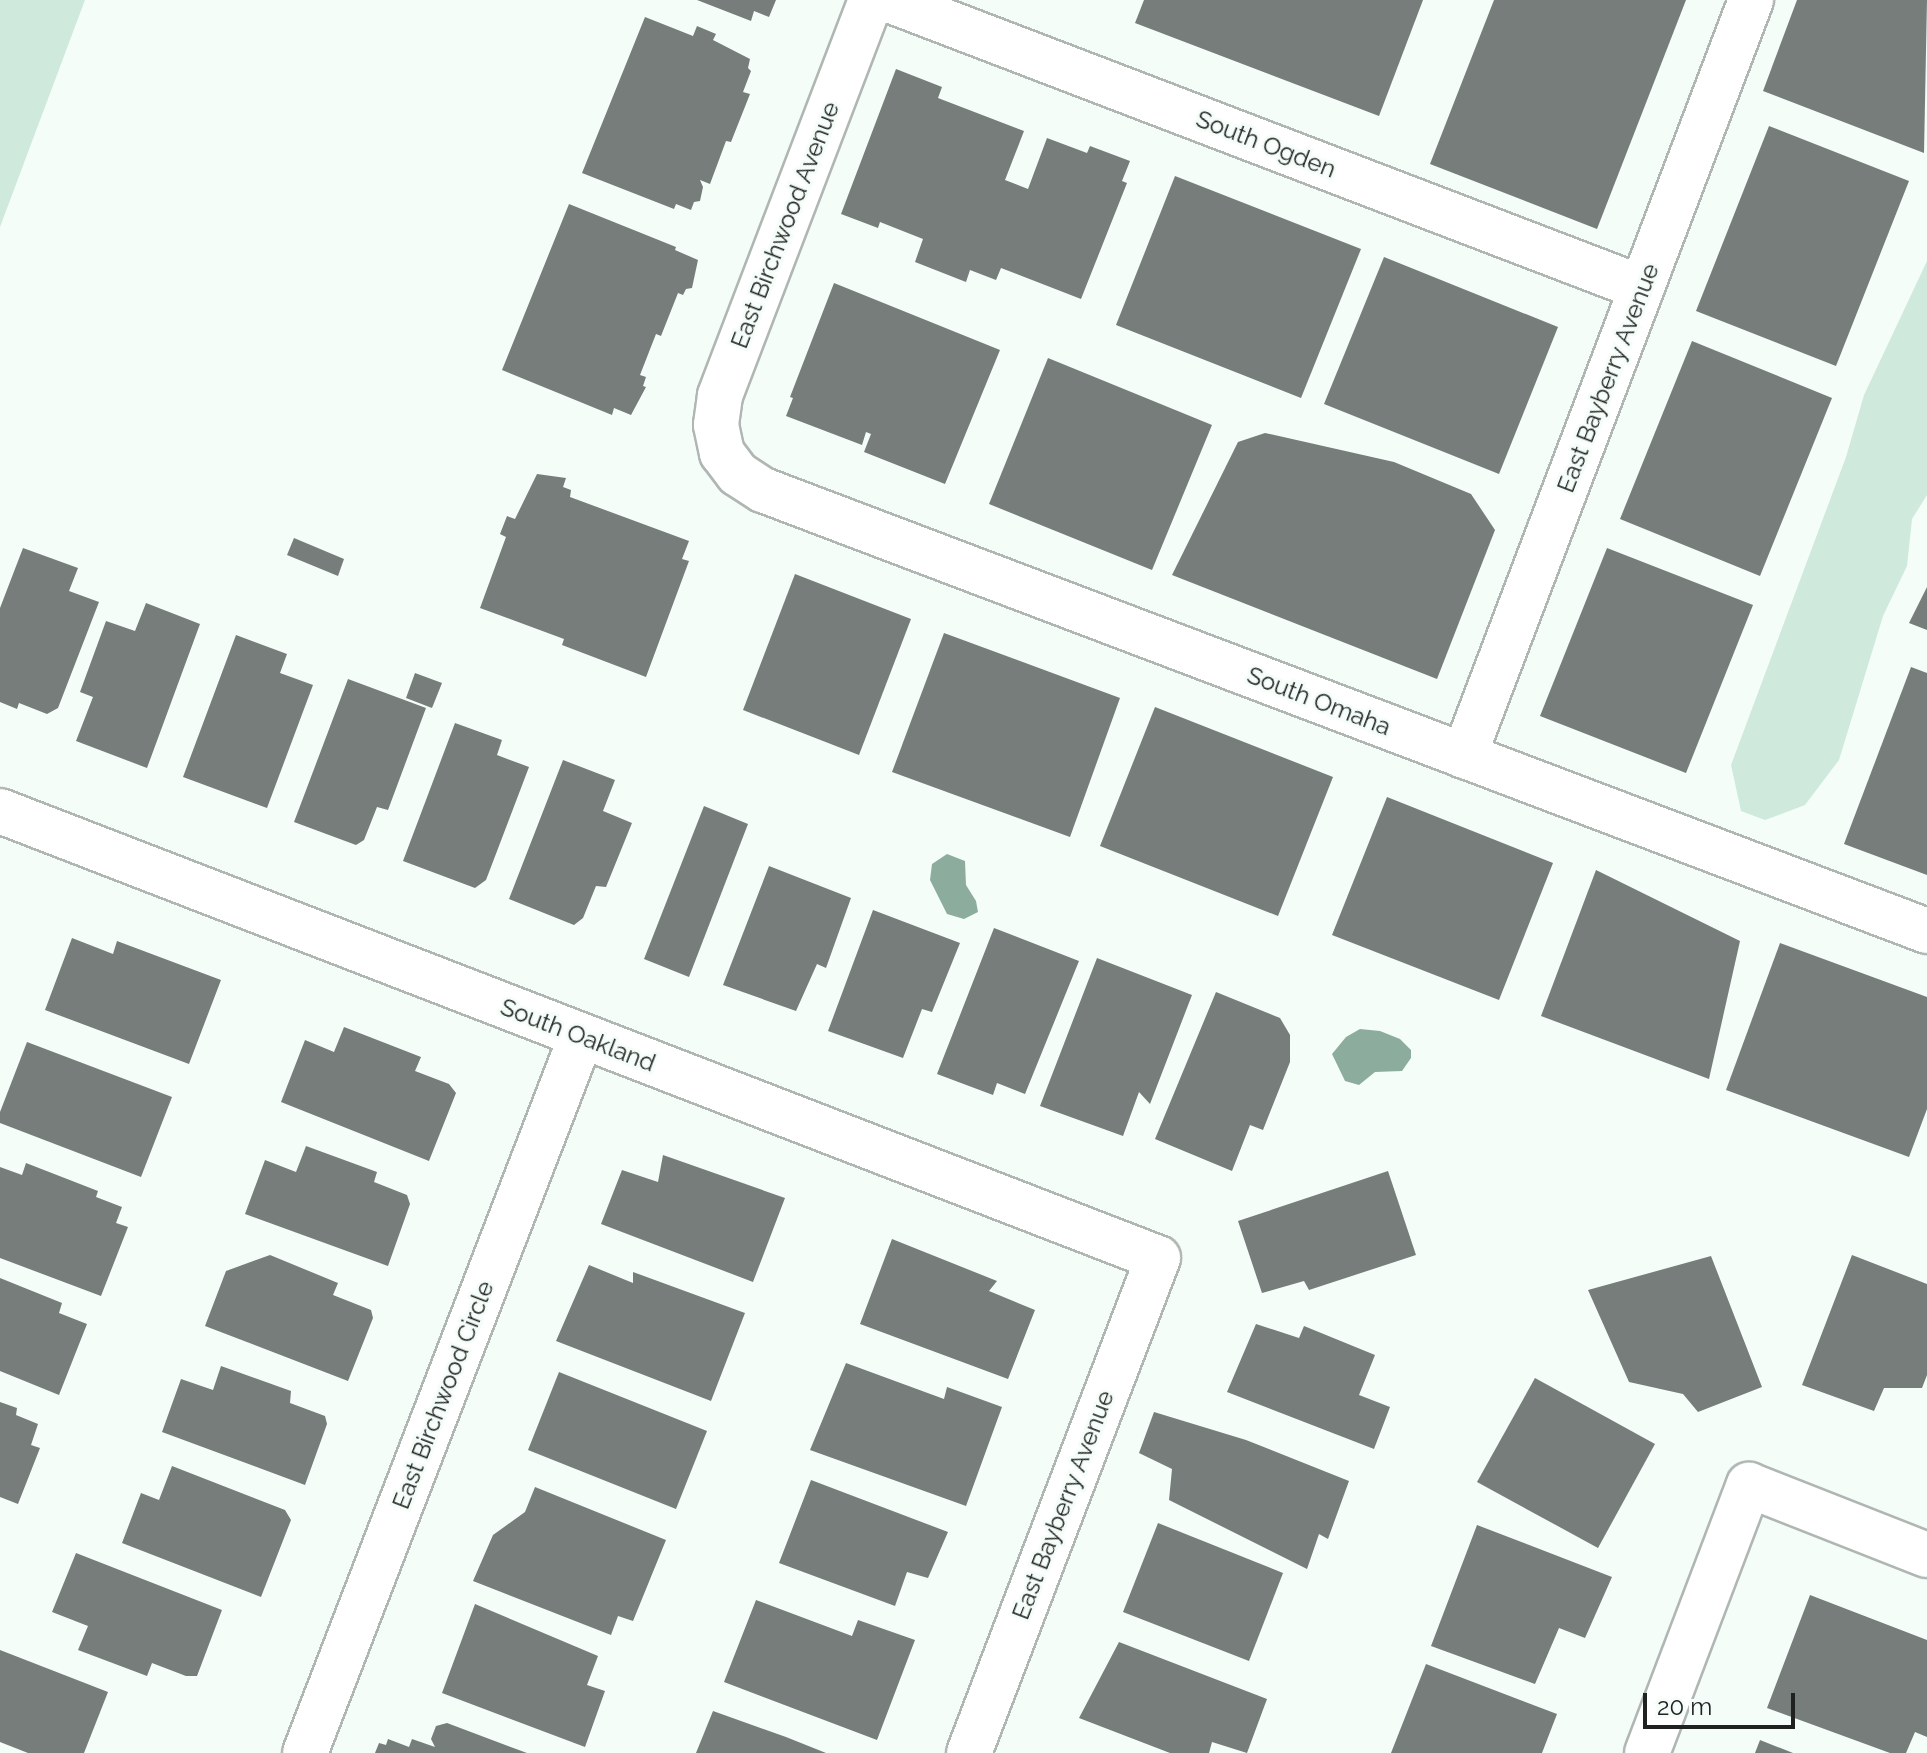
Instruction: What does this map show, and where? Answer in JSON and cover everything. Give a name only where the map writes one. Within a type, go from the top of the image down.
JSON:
[{"type":"street","name":"East Birchwood Avenue","points":[[722,453],[716,425],[720,396],[871,0]]},
{"type":"street","name":"South Ogden","points":[[889,0],[1642,288]]},
{"type":"street","name":"East Bayberry Avenue","points":[[1464,756],[1751,0]]},
{"type":"street","name":"South Omaha","points":[[722,453],[738,474],[763,490],[1927,931]]},
{"type":"street","name":"South Oakland","points":[[4,823],[581,1037],[1158,1258]]},
{"type":"street","name":"East Birchwood Circle","points":[[305,1753],[581,1037]]},
{"type":"street","name":"East Bayberry Avenue","points":[[969,1753],[1158,1258]]},
{"type":"street","points":[[1647,1753],[1749,1485],[1927,1555]]},
{"type":"shaded area","points":[[0,0],[85,0],[0,227]]},
{"type":"shaded area","points":[[1927,261],[1927,495],[1912,519],[1907,566],[1883,616],[1839,760],[1805,805],[1765,820],[1741,811],[1731,765],[1846,457],[1864,395]]},
{"type":"shaded area","points":[[947,854],[965,861],[966,885],[976,901],[978,912],[964,919],[947,914],[930,880],[932,864]]},
{"type":"shaded area","points":[[1360,1029],[1380,1031],[1400,1039],[1411,1050],[1411,1058],[1402,1071],[1375,1072],[1359,1085],[1345,1081],[1332,1054],[1346,1037]]},
{"type":"building","points":[[697,0],[776,0],[769,17],[754,11],[751,21]]},
{"type":"building","points":[[1144,0],[1423,0],[1379,116],[1135,23]]},
{"type":"building","points":[[1494,0],[1686,0],[1597,229],[1430,164]]},
{"type":"building","points":[[1797,0],[1927,0],[1924,153],[1763,91]]},
{"type":"building","points":[[645,17],[693,36],[697,26],[716,34],[713,40],[750,59],[748,68],[751,71],[743,92],[750,94],[731,142],[726,141],[710,184],[700,180],[703,187],[700,201],[694,202],[691,210],[676,204],[674,209],[582,173]]},
{"type":"building","points":[[896,69],[942,87],[938,98],[1024,131],[1005,180],[1028,189],[1047,138],[1087,153],[1090,146],[1130,161],[1122,181],[1127,183],[1081,299],[1001,268],[996,280],[970,270],[966,282],[915,262],[923,239],[880,222],[878,228],[841,214]]},
{"type":"building","points":[[1769,126],[1909,181],[1836,366],[1696,311]]},
{"type":"building","points":[[1175,176],[1361,249],[1301,398],[1116,325]]},
{"type":"building","points":[[569,204],[676,247],[675,250],[698,260],[692,288],[686,289],[683,295],[678,293],[661,336],[656,334],[640,375],[646,377],[643,386],[646,387],[631,415],[614,408],[612,415],[502,370]]},
{"type":"building","points":[[1384,257],[1558,327],[1499,474],[1324,404]]},
{"type":"building","points":[[834,283],[1000,350],[945,484],[864,452],[871,434],[866,432],[862,445],[786,416],[793,398],[790,397]]},
{"type":"building","points":[[1692,341],[1832,398],[1760,576],[1620,519]]},
{"type":"building","points":[[1048,358],[1212,425],[1152,570],[989,504]]},
{"type":"building","points":[[1265,433],[1394,462],[1471,494],[1495,530],[1437,679],[1172,575],[1238,442]]},
{"type":"building","points":[[537,474],[566,478],[563,487],[571,490],[570,497],[689,541],[682,559],[689,561],[646,677],[562,645],[564,639],[480,608],[506,537],[500,534],[507,516],[515,519]]},
{"type":"building","points":[[294,538],[344,559],[338,576],[287,555]]},
{"type":"building","points":[[23,548],[78,568],[69,591],[99,602],[58,708],[47,714],[19,703],[17,709],[0,702],[0,608]]},
{"type":"building","points":[[1607,548],[1753,605],[1686,773],[1540,716]]},
{"type":"building","points":[[795,574],[911,619],[859,755],[743,710]]},
{"type":"building","points":[[1927,587],[1927,630],[1909,623]]},
{"type":"building","points":[[146,603],[200,624],[147,768],[76,741],[93,697],[80,692],[106,621],[135,631]]},
{"type":"building","points":[[944,633],[1120,698],[1070,837],[892,772]]},
{"type":"building","points":[[236,635],[287,654],[280,673],[313,685],[267,808],[183,777]]},
{"type":"building","points":[[1911,667],[1927,673],[1927,875],[1844,844]]},
{"type":"building","points":[[415,673],[442,683],[432,708],[406,698]]},
{"type":"building","points":[[348,679],[426,708],[388,810],[377,807],[364,840],[356,845],[294,822]]},
{"type":"building","points":[[1155,707],[1333,777],[1278,916],[1100,846]]},
{"type":"building","points":[[455,723],[502,740],[497,755],[529,767],[486,880],[475,888],[403,861]]},
{"type":"building","points":[[563,760],[615,780],[603,811],[632,823],[606,887],[596,886],[583,918],[574,925],[509,899]]},
{"type":"building","points":[[1387,797],[1553,863],[1499,1000],[1332,935]]},
{"type":"building","points":[[704,806],[748,824],[689,977],[644,959]]},
{"type":"building","points":[[769,866],[851,898],[826,968],[817,964],[796,1011],[723,985]]},
{"type":"building","points":[[1596,870],[1740,941],[1709,1079],[1541,1016]]},
{"type":"building","points":[[873,910],[960,943],[932,1012],[922,1009],[903,1058],[828,1031]]},
{"type":"building","points":[[994,928],[1079,961],[1025,1094],[997,1083],[993,1095],[937,1074]]},
{"type":"building","points":[[72,938],[113,954],[117,941],[221,980],[189,1064],[45,1010]]},
{"type":"building","points":[[1780,943],[1927,997],[1927,1109],[1909,1157],[1726,1090]]},
{"type":"building","points":[[1097,958],[1192,995],[1150,1104],[1139,1092],[1123,1136],[1040,1106]]},
{"type":"building","points":[[1216,992],[1280,1018],[1290,1035],[1290,1062],[1263,1130],[1250,1125],[1232,1171],[1155,1139]]},
{"type":"building","points":[[344,1027],[421,1057],[415,1071],[449,1084],[456,1093],[429,1161],[281,1102],[305,1040],[334,1052]]},
{"type":"building","points":[[27,1042],[172,1097],[141,1177],[0,1123],[0,1112]]},
{"type":"building","points":[[306,1146],[377,1172],[374,1182],[407,1195],[410,1204],[388,1266],[245,1214],[265,1160],[296,1172]]},
{"type":"building","points":[[663,1155],[785,1198],[753,1282],[601,1224],[622,1170],[658,1182]]},
{"type":"building","points":[[26,1163],[98,1191],[96,1197],[122,1207],[116,1223],[128,1227],[101,1296],[0,1258],[0,1167],[22,1175]]},
{"type":"building","points":[[1388,1171],[1416,1255],[1309,1290],[1304,1281],[1262,1293],[1238,1221]]},
{"type":"building","points":[[892,1239],[997,1281],[989,1291],[1035,1310],[1008,1379],[860,1324]]},
{"type":"building","points":[[270,1255],[338,1283],[333,1295],[371,1310],[373,1318],[348,1381],[205,1326],[226,1271]]},
{"type":"building","points":[[1852,1255],[1927,1284],[1927,1375],[1922,1388],[1884,1388],[1874,1411],[1802,1385]]},
{"type":"building","points":[[1711,1256],[1762,1387],[1698,1412],[1683,1394],[1629,1382],[1588,1290]]},
{"type":"building","points":[[589,1265],[633,1283],[633,1272],[745,1313],[711,1401],[556,1341]]},
{"type":"building","points":[[0,1278],[62,1303],[59,1313],[87,1324],[59,1395],[0,1371]]},
{"type":"building","points":[[1256,1324],[1299,1338],[1304,1326],[1375,1355],[1359,1395],[1390,1407],[1374,1449],[1227,1392]]},
{"type":"building","points":[[846,1363],[944,1399],[947,1387],[1002,1407],[966,1506],[810,1450]]},
{"type":"building","points":[[221,1366],[291,1391],[290,1403],[325,1416],[327,1424],[305,1485],[162,1432],[181,1379],[213,1390]]},
{"type":"building","points":[[559,1372],[707,1431],[676,1509],[528,1450]]},
{"type":"building","points":[[1535,1378],[1655,1444],[1598,1548],[1477,1482]]},
{"type":"building","points":[[0,1402],[17,1408],[16,1415],[38,1424],[31,1445],[40,1448],[18,1504],[0,1497]]},
{"type":"building","points":[[1154,1412],[1246,1440],[1349,1481],[1328,1539],[1319,1534],[1307,1569],[1169,1500],[1172,1469],[1139,1453]]},
{"type":"building","points":[[172,1466],[285,1510],[291,1520],[261,1597],[122,1543],[141,1493],[159,1500]]},
{"type":"building","points":[[811,1480],[948,1532],[928,1578],[907,1572],[895,1606],[779,1563]]},
{"type":"building","points":[[535,1487],[666,1540],[633,1621],[618,1616],[611,1635],[473,1581],[493,1535],[525,1512]]},
{"type":"building","points":[[1158,1523],[1283,1573],[1249,1661],[1123,1612]]},
{"type":"building","points":[[1477,1525],[1612,1577],[1585,1638],[1559,1628],[1535,1684],[1431,1646]]},
{"type":"building","points":[[76,1553],[222,1610],[197,1676],[186,1676],[152,1663],[147,1676],[78,1650],[88,1626],[52,1612]]},
{"type":"building","points":[[1810,1595],[1927,1640],[1927,1737],[1915,1732],[1906,1753],[1890,1753],[1767,1708]]},
{"type":"building","points":[[756,1600],[852,1636],[858,1620],[915,1640],[877,1740],[724,1682]]},
{"type":"building","points":[[475,1604],[598,1656],[587,1685],[605,1691],[585,1747],[442,1693]]},
{"type":"building","points":[[1119,1642],[1267,1699],[1247,1753],[1212,1742],[1209,1753],[1170,1753],[1079,1718]]},
{"type":"building","points":[[0,1650],[108,1692],[84,1753],[28,1753],[0,1742]]},
{"type":"building","points":[[1426,1664],[1557,1714],[1542,1753],[1391,1753]]},
{"type":"building","points":[[713,1711],[786,1737],[826,1753],[696,1753]]},
{"type":"building","points":[[447,1723],[527,1753],[375,1753],[379,1743],[386,1745],[388,1739],[409,1747],[412,1739],[435,1747],[431,1739],[436,1726]]},
{"type":"building","points":[[1760,1740],[1793,1753],[1755,1753]]}]
